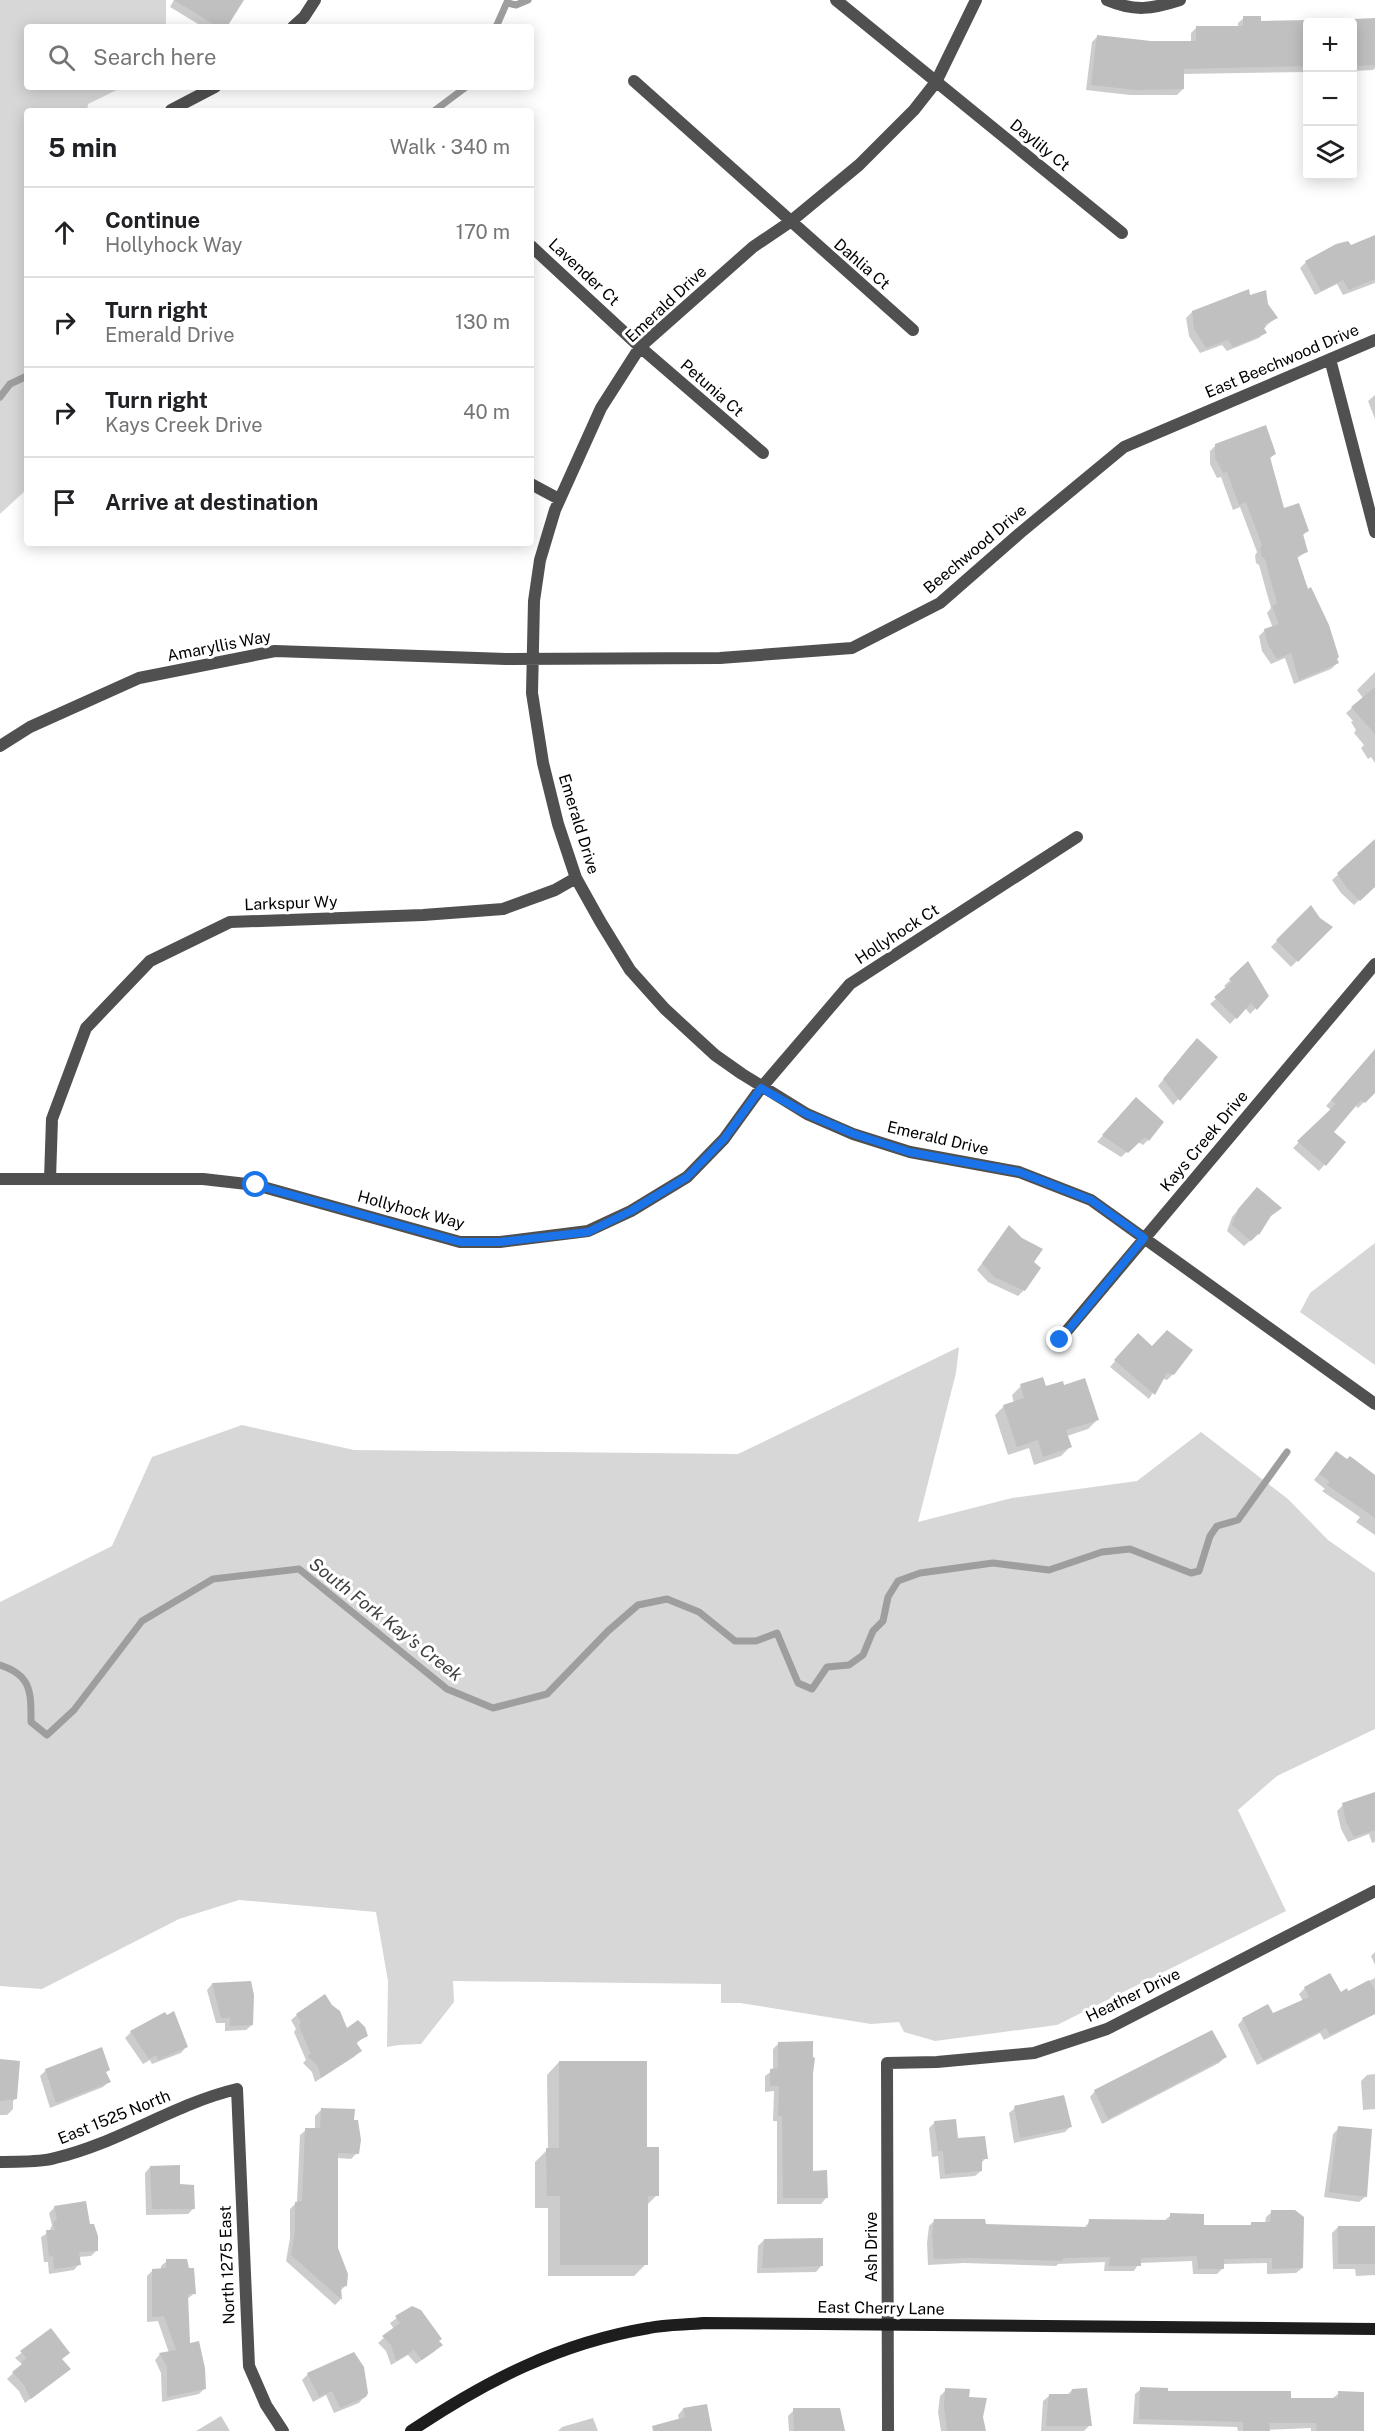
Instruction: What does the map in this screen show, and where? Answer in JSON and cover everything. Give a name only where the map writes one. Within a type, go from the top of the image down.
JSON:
[{"type":"street","points":[[296,24],[315,0]]},
{"type":"street","name":"Daylily Ct","points":[[836,0],[1122,233]]},
{"type":"street","name":"Emerald Drive","points":[[976,0],[936,82],[914,110],[859,165],[790,222],[753,247],[640,347],[602,408],[559,499],[540,560],[534,601],[532,693],[543,764],[558,824],[576,878],[630,970],[665,1009],[716,1055],[761,1088],[807,1114],[854,1134],[909,1152],[1019,1172],[1091,1200],[1375,1404]]},
{"type":"street","points":[[1107,0],[1120,5],[1152,9],[1180,0]]},
{"type":"street","name":"Dahlia Ct","points":[[634,81],[913,330]]},
{"type":"street","points":[[175,108],[209,90]]},
{"type":"street","name":"Lavender Ct","points":[[534,249],[640,347]]},
{"type":"street","name":"East Beechwood Drive","points":[[1202,413],[1375,340]]},
{"type":"street","name":"Petunia Ct","points":[[640,347],[763,453]]},
{"type":"street","points":[[1330,359],[1375,532]]},
{"type":"street","name":"Beechwood Drive","points":[[531,659],[720,658],[852,648],[940,603],[1020,532],[1124,447],[1202,413]]},
{"type":"street","points":[[534,485],[559,499]]},
{"type":"street","name":"Amaryllis Way","points":[[0,746],[30,727],[139,678],[275,651],[531,659]]},
{"type":"street","name":"Hollyhock Ct","points":[[761,1088],[850,984],[1077,837]]},
{"type":"street","name":"Larkspur Wy","points":[[50,1179],[52,1119],[86,1028],[150,961],[230,922],[423,915],[503,909],[555,890],[576,878]]},
{"type":"street","name":"Kays Creek Drive","points":[[1060,1340],[1375,964]]},
{"type":"street","name":"Hollyhock Way","points":[[0,1179],[214,1180],[256,1185],[460,1242],[500,1242],[544,1238],[588,1232],[631,1211],[687,1177],[724,1139],[761,1088]]},
{"type":"street","name":"Heather Drive","points":[[887,2063],[937,2062],[1034,2053],[1107,2029],[1375,1891]]},
{"type":"street","name":"Ash Drive","points":[[887,2063],[888,2431]]},
{"type":"street","name":"East 1525 North","points":[[0,2162],[53,2159],[100,2144],[210,2096],[237,2089]]},
{"type":"street","name":"North 1275 East","points":[[237,2089],[249,2366],[266,2405],[283,2431]]},
{"type":"street","name":"East Cherry Lane","points":[[411,2431],[461,2398],[528,2363],[589,2341],[651,2327],[704,2323],[1375,2329]]},
{"type":"shaded area","points":[[0,0],[166,0],[166,24],[24,24],[24,90],[117,90],[88,104],[87,108],[24,108],[24,492],[0,514]]},
{"type":"shaded area","points":[[1375,1243],[1375,1365],[1300,1312],[1310,1293]]},
{"type":"shaded area","points":[[959,1347],[956,1373],[918,1522],[1012,1498],[1137,1481],[1201,1432],[1288,1499],[1328,1540],[1375,1573],[1375,1729],[1277,1776],[1238,1810],[1286,1911],[1057,2025],[935,2041],[904,2032],[899,2022],[871,2024],[740,2003],[721,2003],[721,1984],[453,1981],[454,2002],[421,2044],[387,2047],[388,1981],[376,1912],[239,1900],[179,1919],[42,1989],[0,1986],[0,1602],[112,1546],[152,1457],[242,1425],[354,1450],[738,1454]]},
{"type":"building","points":[[174,0],[244,0],[229,24],[213,24]]},
{"type":"building","points":[[1243,16],[1261,16],[1261,21],[1303,20],[1303,66],[1184,69],[1184,89],[1136,90],[1091,85],[1097,35],[1151,41],[1196,41],[1196,26],[1243,26]]},
{"type":"building","points":[[1375,18],[1375,65],[1357,66],[1357,19]]},
{"type":"building","points":[[1375,235],[1375,279],[1349,290],[1343,280],[1321,291],[1305,261],[1336,244],[1348,241],[1351,245]]},
{"type":"building","points":[[1249,289],[1250,295],[1266,290],[1268,304],[1278,318],[1265,324],[1264,328],[1267,333],[1233,347],[1228,340],[1206,348],[1194,329],[1192,311]]},
{"type":"building","points":[[1266,425],[1276,454],[1270,457],[1284,508],[1299,503],[1309,531],[1303,534],[1308,552],[1297,556],[1308,589],[1311,587],[1329,625],[1339,657],[1337,659],[1339,663],[1299,680],[1291,653],[1277,659],[1268,645],[1264,629],[1279,624],[1272,606],[1277,603],[1265,559],[1262,557],[1260,549],[1262,545],[1246,502],[1239,505],[1227,472],[1223,473],[1215,458],[1215,444]]},
{"type":"building","points":[[1375,687],[1375,734],[1351,707]]},
{"type":"building","points":[[1375,839],[1375,887],[1360,901],[1346,887],[1337,873]]},
{"type":"building","points":[[1311,905],[1320,918],[1333,927],[1298,962],[1276,940]]},
{"type":"building","points":[[1248,961],[1269,996],[1257,1010],[1251,1003],[1237,1019],[1214,997],[1232,982],[1229,979]]},
{"type":"building","points":[[1197,1038],[1218,1057],[1180,1101],[1163,1079]]},
{"type":"building","points":[[1375,1049],[1375,1093],[1365,1103],[1361,1100],[1334,1132],[1346,1142],[1326,1166],[1297,1141],[1336,1104],[1331,1100]]},
{"type":"building","points":[[1136,1097],[1164,1122],[1149,1141],[1145,1137],[1128,1153],[1102,1135]]},
{"type":"building","points":[[1257,1187],[1282,1208],[1271,1216],[1259,1235],[1251,1241],[1232,1225],[1238,1209]]},
{"type":"building","points":[[1009,1225],[1022,1238],[1043,1249],[1034,1262],[1041,1268],[1025,1291],[994,1277],[982,1263]]},
{"type":"building","points":[[1167,1330],[1193,1350],[1174,1375],[1167,1373],[1155,1395],[1114,1360],[1138,1333],[1152,1346]]},
{"type":"building","points":[[1043,1377],[1046,1386],[1063,1381],[1064,1385],[1085,1378],[1099,1420],[1066,1430],[1072,1447],[1043,1457],[1038,1440],[1017,1447],[1003,1405],[1024,1398],[1020,1384]]},
{"type":"building","points":[[1336,1451],[1347,1459],[1350,1456],[1375,1475],[1375,1518],[1327,1485],[1330,1482],[1319,1474]]},
{"type":"building","points":[[1375,1792],[1375,1830],[1354,1837],[1346,1822],[1342,1803]]},
{"type":"building","points":[[1330,1973],[1341,1992],[1347,1988],[1348,1991],[1369,1980],[1375,1991],[1375,2014],[1330,2035],[1326,2028],[1263,2060],[1242,2018],[1268,2004],[1273,2013],[1309,1997],[1304,1987]]},
{"type":"building","points":[[251,1981],[254,1995],[253,2025],[230,2026],[230,2018],[221,2018],[212,1983]]},
{"type":"building","points":[[325,1994],[332,2005],[340,2011],[347,2028],[358,2020],[365,2027],[368,2036],[356,2042],[362,2051],[321,2078],[318,2066],[307,2056],[311,2054],[299,2026],[301,2022],[296,2014]]},
{"type":"building","points":[[174,2011],[188,2047],[158,2060],[156,2055],[149,2059],[130,2031],[165,2012],[167,2015]]},
{"type":"building","points":[[1212,2030],[1227,2057],[1108,2119],[1094,2090]]},
{"type":"building","points":[[813,2041],[813,2057],[815,2058],[813,2171],[827,2170],[828,2198],[783,2198],[782,2116],[778,2116],[779,2086],[770,2086],[770,2069],[778,2068],[778,2042]]},
{"type":"building","points":[[102,2047],[110,2070],[106,2072],[111,2082],[56,2103],[45,2069]]},
{"type":"building","points":[[0,2059],[20,2061],[17,2099],[0,2101]]},
{"type":"building","points":[[559,2061],[647,2061],[647,2147],[659,2147],[659,2196],[648,2196],[648,2265],[560,2265],[560,2196],[547,2196],[546,2148],[559,2148]]},
{"type":"building","points":[[1064,2095],[1072,2127],[1020,2138],[1014,2106]]},
{"type":"building","points":[[321,2108],[355,2109],[354,2120],[358,2120],[361,2140],[359,2154],[338,2153],[338,2248],[348,2274],[347,2286],[341,2287],[342,2300],[291,2255],[295,2231],[295,2202],[302,2201],[305,2128],[320,2128]]},
{"type":"building","points":[[956,2119],[958,2138],[985,2136],[988,2159],[982,2159],[982,2171],[945,2174],[943,2151],[938,2151],[934,2121]]},
{"type":"building","points":[[1338,2126],[1372,2129],[1367,2197],[1329,2192]]},
{"type":"building","points":[[180,2165],[180,2184],[194,2185],[195,2209],[152,2209],[150,2166]]},
{"type":"building","points":[[86,2201],[90,2224],[94,2224],[98,2236],[98,2251],[79,2252],[81,2265],[54,2269],[53,2256],[49,2257],[46,2230],[55,2230],[53,2222],[57,2220],[54,2206]]},
{"type":"building","points":[[1271,2210],[1295,2210],[1304,2217],[1303,2268],[1272,2269],[1272,2258],[1224,2259],[1224,2269],[1198,2269],[1197,2256],[1141,2258],[1141,2266],[1109,2266],[1110,2257],[1063,2258],[1063,2261],[934,2259],[932,2236],[934,2219],[985,2219],[986,2224],[1088,2227],[1089,2219],[1170,2220],[1170,2213],[1204,2214],[1204,2225],[1251,2225],[1251,2222],[1270,2222]]},
{"type":"building","points":[[1338,2226],[1375,2226],[1375,2264],[1338,2264]]},
{"type":"building","points":[[823,2238],[823,2266],[762,2268],[764,2239]]},
{"type":"building","points":[[166,2259],[187,2259],[189,2268],[194,2268],[196,2294],[188,2294],[190,2343],[199,2341],[205,2368],[206,2389],[167,2397],[167,2366],[159,2353],[176,2350],[164,2316],[152,2317],[152,2269],[166,2268]]},
{"type":"building","points":[[412,2306],[421,2310],[442,2339],[439,2341],[443,2345],[422,2360],[414,2350],[396,2361],[391,2345],[382,2336],[400,2323],[395,2316]]},
{"type":"building","points":[[51,2328],[70,2353],[62,2359],[71,2369],[31,2399],[24,2385],[12,2372],[27,2358],[20,2351]]},
{"type":"building","points":[[354,2352],[364,2367],[368,2393],[366,2397],[340,2408],[332,2391],[319,2397],[307,2373]]},
{"type":"building","points":[[1140,2387],[1168,2388],[1168,2391],[1291,2391],[1291,2398],[1338,2398],[1338,2391],[1364,2392],[1364,2431],[1317,2431],[1316,2423],[1269,2423],[1270,2431],[1243,2431],[1243,2422],[1139,2419]]},
{"type":"building","points":[[945,2388],[970,2389],[969,2397],[987,2398],[983,2417],[986,2431],[947,2431]]},
{"type":"building","points":[[1087,2388],[1092,2426],[1046,2426],[1049,2394],[1071,2394],[1072,2389]]},
{"type":"building","points":[[707,2404],[712,2431],[653,2431],[652,2426],[685,2417],[683,2408]]},
{"type":"building","points":[[793,2408],[840,2408],[845,2431],[794,2431]]},
{"type":"waterway","points":[[497,24],[508,0]]},
{"type":"waterway","points":[[507,3],[516,5],[528,0]]},
{"type":"waterway","points":[[438,108],[462,90]]},
{"type":"waterway","points":[[0,397],[10,384],[24,377]]},
{"type":"waterway","name":"South Fork Kay's Creek","points":[[0,1665],[11,1669],[24,1680],[30,1694],[31,1722],[47,1735],[74,1710],[142,1621],[213,1579],[299,1569],[447,1689],[493,1708],[547,1694],[608,1631],[638,1605],[667,1599],[699,1612],[735,1641],[756,1641],[777,1633],[798,1683],[812,1689],[827,1667],[849,1665],[863,1655],[873,1631],[883,1621],[888,1597],[898,1581],[920,1573],[993,1563],[1049,1570],[1102,1552],[1130,1549],[1191,1573],[1199,1571],[1210,1536],[1217,1526],[1238,1520],[1287,1452]]},
{"type":"route","points":[[256,1185],[460,1242],[500,1242],[588,1232],[631,1211],[687,1177],[724,1139],[761,1088],[807,1114],[854,1134],[909,1152],[1019,1172],[1091,1200],[1144,1238],[1060,1340]]}]
